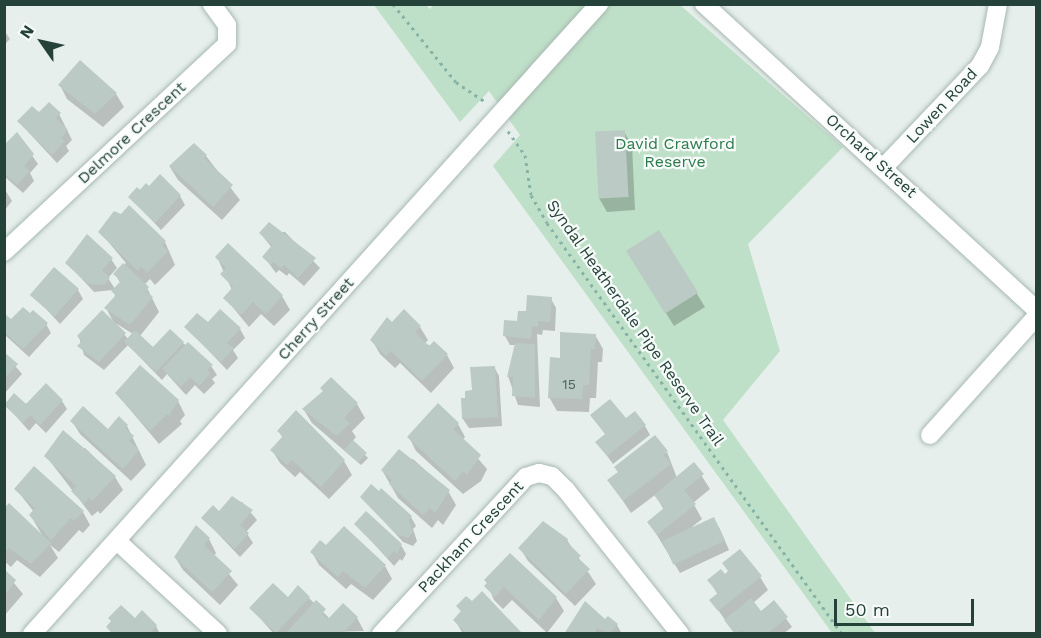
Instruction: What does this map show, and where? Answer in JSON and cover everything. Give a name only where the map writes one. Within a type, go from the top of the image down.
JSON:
[{"type":"street","name":"Delmore Crescent","points":[[4,252],[227,44],[227,25],[212,4]]},
{"type":"street","name":"Cherry Street","points":[[32,633],[599,4]]},
{"type":"street","name":"Orchard Street","points":[[704,4],[1036,309]]},
{"type":"street","name":"Lowen Road","points":[[884,167],[980,66],[996,29],[998,4]]},
{"type":"street","points":[[930,435],[1036,317]]},
{"type":"street","name":"Packham Crescent","points":[[381,633],[526,477],[539,473],[552,476],[566,490],[680,633]]},
{"type":"street","points":[[117,541],[218,633]]},
{"type":"path","points":[[393,4],[456,82],[500,112]]},
{"type":"path","name":"Syndal Heatherdale Pipe Reserve Trail","points":[[500,112],[512,139],[525,155],[531,195],[547,223],[842,633]]},
{"type":"green space","name":"David Crawford Reserve","points":[[434,4],[680,5],[843,147],[748,244],[780,351],[723,420],[875,633],[832,633],[493,166],[520,135],[489,91],[460,122],[374,5],[426,5],[430,9]]},
{"type":"building","points":[[80,60],[117,93],[95,114],[58,85]]},
{"type":"building","points":[[49,102],[61,113],[56,118],[68,130],[61,138],[65,141],[52,155],[17,121],[32,106],[39,112]]},
{"type":"building","points":[[625,130],[629,197],[599,198],[595,132]]},
{"type":"building","points":[[17,132],[34,154],[24,166],[30,171],[17,185],[4,173],[4,145]]},
{"type":"building","points":[[194,143],[207,155],[204,158],[233,185],[213,207],[169,166]]},
{"type":"building","points":[[160,174],[181,195],[155,223],[128,197],[137,187],[140,190],[146,183],[149,186]]},
{"type":"building","points":[[129,205],[166,241],[162,245],[168,251],[147,273],[141,267],[138,271],[98,232],[114,211],[121,214]]},
{"type":"building","points":[[269,222],[316,258],[298,278],[284,265],[281,268],[273,262],[271,265],[262,257],[272,245],[259,233]]},
{"type":"building","points":[[659,230],[698,293],[665,313],[626,251]]},
{"type":"building","points":[[87,234],[113,258],[102,270],[110,278],[104,285],[88,284],[65,263]]},
{"type":"building","points":[[228,243],[283,295],[266,314],[253,302],[241,315],[223,298],[233,287],[220,274],[226,268],[215,257]]},
{"type":"building","points":[[123,263],[149,287],[146,291],[153,297],[130,325],[104,308],[116,295],[111,291],[121,281],[113,274]]},
{"type":"building","points":[[54,267],[79,289],[55,317],[30,295]]},
{"type":"building","points":[[527,295],[552,297],[550,322],[538,321],[538,327],[532,326],[531,339],[503,336],[504,320],[517,321],[518,311],[526,311]]},
{"type":"building","points":[[23,307],[30,313],[33,310],[48,323],[23,349],[4,332],[4,313],[11,319]]},
{"type":"building","points":[[220,309],[241,328],[227,343],[234,348],[221,362],[184,327],[197,313],[208,322]]},
{"type":"building","points":[[404,309],[421,326],[415,332],[429,346],[434,341],[448,354],[422,381],[391,351],[386,356],[370,340],[387,317],[392,322]]},
{"type":"building","points":[[102,310],[126,333],[99,362],[77,346],[82,341],[77,336]]},
{"type":"building","points":[[170,329],[184,342],[156,372],[124,342],[135,330],[153,347]]},
{"type":"building","points":[[560,332],[596,334],[595,349],[591,349],[589,385],[583,385],[582,399],[548,398],[550,357],[560,358]]},
{"type":"building","points":[[188,342],[213,365],[207,370],[211,373],[199,386],[190,377],[181,387],[162,369]]},
{"type":"building","points":[[515,343],[535,344],[535,398],[512,396],[513,377],[507,377]]},
{"type":"building","points":[[4,352],[18,364],[4,379]]},
{"type":"building","points":[[140,365],[179,400],[169,416],[167,414],[150,431],[115,393]]},
{"type":"building","points":[[495,366],[498,417],[462,419],[461,398],[465,398],[465,391],[472,390],[470,367]]},
{"type":"building","points":[[331,377],[358,403],[344,418],[350,423],[337,436],[302,409],[323,391],[320,388]]},
{"type":"building","points":[[46,383],[63,400],[40,425],[30,415],[23,423],[4,405],[14,393],[26,404]]},
{"type":"building","points":[[610,399],[626,418],[635,411],[646,425],[607,456],[595,442],[605,434],[590,415]]},
{"type":"building","points":[[438,403],[459,423],[453,429],[481,455],[467,475],[463,472],[455,481],[407,437]]},
{"type":"building","points":[[83,406],[108,429],[119,416],[128,425],[125,428],[134,436],[129,441],[139,450],[123,469],[70,421]]},
{"type":"building","points":[[296,410],[345,460],[321,487],[292,460],[287,465],[270,450],[283,436],[277,431]]},
{"type":"building","points":[[63,430],[116,476],[92,501],[89,498],[84,504],[71,491],[76,486],[44,456]]},
{"type":"building","points":[[655,435],[668,451],[663,454],[671,464],[623,501],[607,480],[618,472],[614,467]]},
{"type":"building","points":[[353,440],[367,453],[358,462],[344,450]]},
{"type":"building","points":[[399,449],[450,490],[435,513],[430,508],[423,515],[389,484],[392,480],[381,470]]},
{"type":"building","points":[[694,462],[704,474],[684,490],[696,504],[657,535],[647,522],[664,508],[654,495]]},
{"type":"building","points":[[34,466],[84,511],[74,521],[71,518],[51,540],[29,515],[35,508],[14,489]]},
{"type":"building","points":[[371,484],[379,491],[381,488],[412,516],[409,520],[413,532],[408,538],[396,534],[360,497]]},
{"type":"building","points":[[232,496],[253,510],[240,525],[249,533],[235,549],[201,518],[213,505],[219,511]]},
{"type":"building","points":[[9,503],[51,543],[31,564],[9,548],[5,552],[4,508]]},
{"type":"building","points":[[366,511],[402,544],[397,554],[394,551],[388,558],[354,524]]},
{"type":"building","points":[[714,517],[725,541],[673,565],[662,541]]},
{"type":"building","points":[[543,521],[568,539],[567,542],[581,556],[578,558],[590,569],[566,594],[518,548]]},
{"type":"building","points":[[196,525],[210,538],[204,545],[232,571],[212,592],[174,557]]},
{"type":"building","points":[[344,526],[386,565],[365,588],[343,571],[338,577],[310,552],[320,540],[326,545]]},
{"type":"building","points":[[740,549],[762,576],[718,611],[709,600],[718,593],[707,580],[721,569],[725,574],[728,571],[722,563]]},
{"type":"building","points":[[510,553],[557,597],[539,620],[504,587],[495,597],[484,586],[487,583],[484,580]]},
{"type":"building","points":[[4,569],[16,580],[4,597]]},
{"type":"building","points":[[273,583],[288,597],[298,585],[310,597],[276,633],[249,608]]},
{"type":"building","points":[[482,591],[521,632],[519,634],[467,634],[453,620],[461,611],[456,606],[466,596],[472,601]]},
{"type":"building","points":[[751,598],[761,611],[774,600],[788,617],[767,634],[745,634],[742,630],[735,634],[724,620]]},
{"type":"building","points":[[316,600],[326,609],[322,614],[328,619],[343,603],[358,617],[342,634],[285,634]]},
{"type":"building","points":[[585,601],[605,619],[608,616],[618,624],[610,634],[597,628],[594,634],[564,634]]},
{"type":"building","points":[[121,605],[135,618],[142,610],[157,625],[149,634],[113,634],[106,627],[111,621],[108,618]]}]
